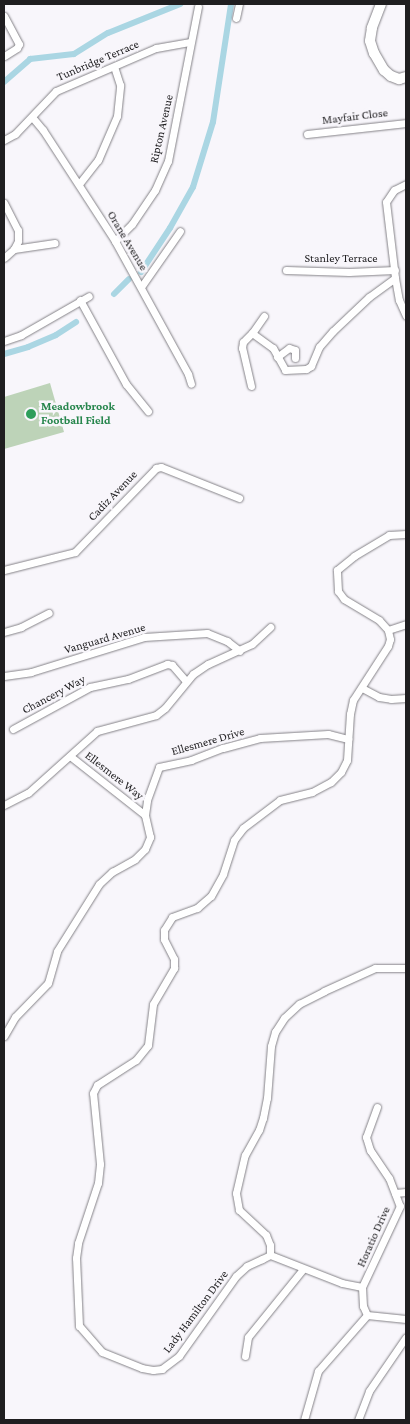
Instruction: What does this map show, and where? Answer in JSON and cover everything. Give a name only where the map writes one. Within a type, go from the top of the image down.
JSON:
[{"type":"main road","points":[[381,4],[372,28],[370,41],[374,53],[384,70],[399,79],[406,78]]},
{"type":"street","points":[[236,18],[239,4]]},
{"type":"street","name":"Ripton Avenue","points":[[115,241],[132,224],[155,190],[168,161],[198,8]]},
{"type":"street","points":[[4,16],[19,44],[17,48],[4,56]]},
{"type":"street","name":"Tunbridge Terrace","points":[[4,140],[14,134],[56,91],[156,48],[190,42]]},
{"type":"street","points":[[79,184],[98,160],[117,116],[120,85],[114,67]]},
{"type":"street","name":"Orane Avenue","points":[[32,117],[79,184],[115,241],[188,374],[191,384]]},
{"type":"street","name":"Mayfair Close","points":[[307,134],[406,123]]},
{"type":"street","points":[[406,184],[394,190],[386,202],[396,270],[395,278],[406,316]]},
{"type":"street","points":[[4,203],[18,230],[18,241],[14,249],[4,258]]},
{"type":"street","points":[[141,287],[180,231]]},
{"type":"street","points":[[14,249],[55,243]]},
{"type":"street","name":"Stanley Terrace","points":[[286,270],[349,272],[396,270]]},
{"type":"street","points":[[252,333],[273,348],[285,370],[299,371],[311,366],[319,347],[333,331],[369,297],[395,278]]},
{"type":"street","points":[[4,341],[21,335],[89,296]]},
{"type":"street","points":[[80,300],[126,384],[148,411]]},
{"type":"street","points":[[251,386],[242,348],[244,342],[264,316]]},
{"type":"street","points":[[277,357],[289,348],[295,350],[295,358]]},
{"type":"street","name":"Cadiz Avenue","points":[[4,570],[76,552],[156,468],[161,467],[239,498]]},
{"type":"street","points":[[406,534],[388,536],[354,556],[337,570],[338,591],[344,599],[380,620],[388,630],[406,624]]},
{"type":"street","points":[[4,632],[21,627],[50,613]]},
{"type":"street","points":[[4,805],[28,793],[97,731],[156,714],[165,708],[186,681],[208,664],[252,644],[270,627]]},
{"type":"street","name":"Lady Hamilton Drive","points":[[270,1255],[247,1266],[236,1276],[179,1356],[162,1369],[142,1368],[102,1352],[79,1326],[76,1258],[78,1242],[98,1182],[100,1164],[94,1093],[96,1085],[136,1060],[148,1045],[153,1004],[174,968],[174,959],[164,939],[164,930],[172,917],[197,908],[211,896],[223,874],[234,840],[243,828],[280,800],[312,792],[331,782],[341,772],[347,760],[353,700],[388,646],[388,630]]},
{"type":"street","name":"Vanguard Avenue","points":[[4,676],[30,672],[152,636],[207,633],[227,641],[240,651]]},
{"type":"street","name":"Chancery Way","points":[[13,729],[90,687],[128,679],[167,664],[172,665],[186,681]]},
{"type":"street","points":[[362,688],[380,697],[391,699],[406,698]]},
{"type":"street","name":"Ellesmere Drive","points":[[4,1036],[15,1017],[48,983],[57,951],[99,884],[112,872],[135,860],[146,849],[150,837],[145,815],[147,800],[159,767],[191,760],[223,748],[260,738],[328,734],[348,739]]},
{"type":"street","name":"Ellesmere Way","points":[[70,756],[145,815]]},
{"type":"street","points":[[362,1287],[270,1255],[270,1245],[266,1235],[239,1210],[236,1193],[245,1155],[259,1130],[263,1118],[267,1098],[271,1046],[275,1032],[284,1018],[299,1004],[375,968],[406,968]]},
{"type":"street","name":"Horatio Drive","points":[[367,1315],[363,1306],[362,1287],[399,1213],[400,1206],[389,1178],[370,1150],[366,1137],[377,1107]]},
{"type":"street","points":[[395,1193],[406,1192]]},
{"type":"street","points":[[245,1356],[248,1337],[266,1312],[303,1268]]},
{"type":"street","points":[[304,1420],[318,1371],[367,1315],[406,1319]]},
{"type":"street","points":[[358,1420],[369,1391],[406,1337]]},
{"type":"green space","name":"Meadowbrook Football Field","points":[[50,383],[64,432],[4,449],[4,397]]},
{"type":"waterway","points":[[4,82],[30,59],[74,54],[108,33],[180,4]]},
{"type":"waterway","points":[[141,272],[170,228],[193,187],[213,122],[231,4]]},
{"type":"waterway","points":[[114,294],[129,279]]},
{"type":"waterway","points":[[4,354],[28,347],[56,335],[76,322]]},
{"type":"place","name":"Meadowbrook Football Field","points":[[31,414]]}]
